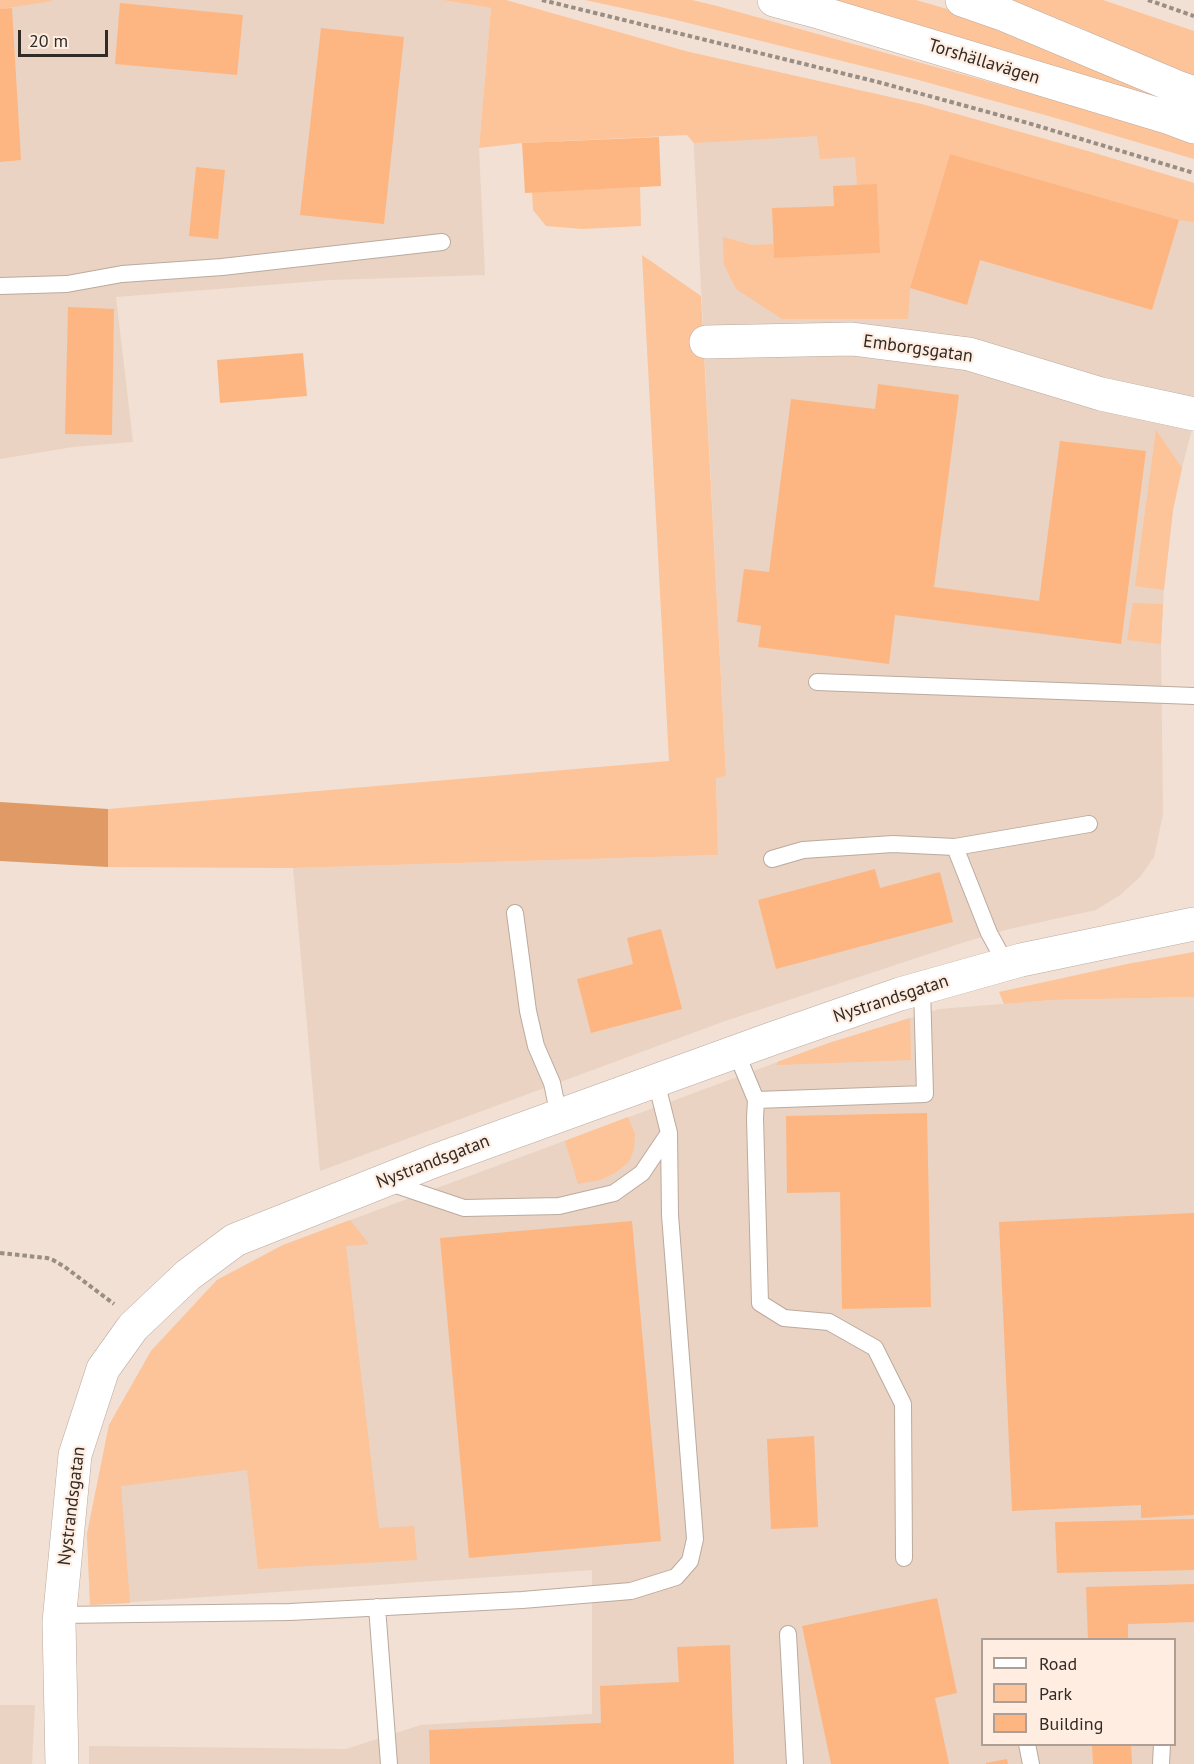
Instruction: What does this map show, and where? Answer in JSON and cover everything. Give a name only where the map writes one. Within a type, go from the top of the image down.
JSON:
[{"type":"street","name":"Torshällavägen","points":[[774,0],[1194,127]]},
{"type":"street","points":[[962,0],[1005,15],[1194,93]]},
{"type":"street","name":"Emborgsgatan","points":[[706,342],[852,339],[969,354],[1101,394],[1194,414]]},
{"type":"street","name":"Nystrandsgatan","points":[[62,1764],[60,1615],[75,1455],[103,1370],[133,1328],[188,1275],[235,1240],[383,1181],[559,1116],[922,988],[1006,964],[1194,924]]},
{"type":"lane","points":[[0,286],[67,284],[122,274],[222,267],[442,242]]},
{"type":"lane","points":[[817,682],[1194,696]]},
{"type":"lane","points":[[772,859],[815,849],[893,844],[955,847],[1089,824]]},
{"type":"lane","points":[[955,847],[989,933],[1006,964]]},
{"type":"lane","points":[[515,913],[528,1011],[536,1046],[552,1083],[559,1116]]},
{"type":"lane","points":[[756,1100],[925,1094],[922,988]]},
{"type":"lane","points":[[736,1052],[756,1100],[760,1304],[784,1318],[829,1322],[875,1348],[903,1404],[904,1558]]},
{"type":"lane","points":[[60,1615],[291,1612],[522,1600],[631,1591],[676,1577],[690,1561],[695,1539],[670,1215],[669,1133],[656,1081]]},
{"type":"lane","points":[[383,1181],[464,1208],[559,1206],[614,1193],[642,1173],[669,1133]]},
{"type":"lane","points":[[377,1607],[388,1764]]},
{"type":"lane","points":[[788,1634],[795,1764]]},
{"type":"lane","points":[[1027,1746],[1031,1764]]},
{"type":"lane","points":[[1161,1764],[1162,1746]]},
{"type":"path","points":[[542,0],[878,82],[1040,126],[1194,173]]},
{"type":"path","points":[[1148,0],[1194,16]]},
{"type":"path","points":[[0,1253],[53,1260],[139,1323]]},
{"type":"shaded area","points":[[0,0],[442,0],[491,8],[479,148],[485,275],[331,280],[116,297],[133,442],[73,447],[0,459]]},
{"type":"shaded area","points":[[689,52],[921,104],[1194,183],[1194,422],[1173,510],[1164,587],[1161,644],[1163,814],[1154,857],[1140,877],[1120,895],[1096,910],[1009,929],[968,941],[725,1021],[320,1171],[293,868],[718,855],[716,777],[726,776]]},
{"type":"shaded area","points":[[0,802],[108,809],[108,867],[0,861]]},
{"type":"shaded area","points":[[1194,997],[1194,1764],[89,1764],[89,1746],[346,1749],[421,1725],[592,1714],[592,1570],[90,1605],[87,1534],[109,1425],[151,1351],[217,1280],[283,1245],[829,1043],[939,1009],[1052,1000]]},
{"type":"shaded area","points":[[0,1705],[35,1705],[32,1764],[0,1764]]},
{"type":"green space","points":[[0,0],[52,0],[52,1],[0,9]]},
{"type":"green space","points":[[442,0],[506,0],[689,52],[921,104],[1091,152],[1194,183],[1194,222],[1179,220],[950,154],[910,288],[908,319],[782,319],[736,289],[724,265],[723,237],[752,245],[773,244],[774,258],[880,253],[877,185],[857,185],[855,157],[820,159],[817,136],[694,143],[687,135],[522,143],[479,148],[491,8]]},
{"type":"green space","points":[[585,0],[692,0],[717,6],[1194,139],[1194,159],[915,79],[668,18]]},
{"type":"green space","points":[[813,0],[916,0],[954,11],[1194,109],[1194,116]]},
{"type":"green space","points":[[1007,0],[1103,0],[1194,31],[1194,77],[1150,61],[1083,29]]},
{"type":"green space","points":[[640,187],[641,226],[582,229],[546,226],[533,210],[532,192]]},
{"type":"green space","points":[[642,255],[701,296],[726,776],[716,778],[718,855],[293,868],[108,867],[108,809],[669,761]]},
{"type":"green space","points":[[1156,430],[1182,468],[1173,510],[1164,590],[1135,586]]},
{"type":"green space","points":[[1133,603],[1163,604],[1161,644],[1127,640]]},
{"type":"green space","points":[[1194,952],[1194,997],[1052,1000],[1004,1004],[999,992],[1127,964]]},
{"type":"green space","points":[[910,1018],[911,1060],[777,1065],[777,1062],[829,1043]]},
{"type":"green space","points":[[628,1117],[635,1134],[634,1149],[629,1162],[615,1173],[600,1180],[578,1184],[565,1141]]},
{"type":"green space","points":[[350,1220],[369,1244],[346,1246],[379,1528],[414,1526],[417,1560],[258,1569],[247,1470],[121,1486],[130,1603],[90,1605],[87,1534],[109,1425],[151,1351],[217,1280],[283,1245]]},
{"type":"building","points":[[120,3],[243,15],[237,75],[115,64]]},
{"type":"building","points":[[12,8],[21,160],[0,162],[0,9]]},
{"type":"building","points":[[321,28],[404,37],[384,224],[300,215]]},
{"type":"building","points":[[659,137],[661,186],[525,193],[522,143]]},
{"type":"building","points":[[950,154],[1179,220],[1152,310],[980,260],[967,305],[910,288]]},
{"type":"building","points":[[196,167],[225,170],[218,239],[189,236]]},
{"type":"building","points":[[877,184],[880,253],[774,258],[772,208],[834,206],[833,186]]},
{"type":"building","points":[[68,307],[114,309],[112,435],[65,434]]},
{"type":"building","points":[[303,353],[307,396],[220,403],[217,360]]},
{"type":"building","points":[[878,384],[959,395],[934,587],[1039,601],[1060,441],[1146,451],[1121,644],[895,615],[889,664],[758,647],[761,626],[737,622],[744,569],[769,572],[791,399],[875,409]]},
{"type":"building","points":[[875,869],[880,888],[940,872],[953,922],[776,969],[758,900]]},
{"type":"building","points":[[661,929],[682,1009],[591,1033],[577,979],[633,964],[627,938]]},
{"type":"building","points":[[927,1113],[931,1307],[842,1309],[840,1192],[787,1193],[786,1116]]},
{"type":"building","points":[[1194,1213],[1194,1515],[1141,1518],[1141,1505],[1012,1511],[999,1222]]},
{"type":"building","points":[[632,1221],[661,1541],[469,1558],[440,1238]]},
{"type":"building","points":[[814,1436],[818,1527],[771,1529],[767,1439]]},
{"type":"building","points":[[1194,1519],[1194,1570],[1057,1573],[1055,1522]]},
{"type":"building","points":[[1194,1584],[1194,1622],[1128,1624],[1128,1638],[1088,1638],[1086,1587]]},
{"type":"building","points":[[937,1598],[957,1693],[935,1698],[949,1764],[831,1764],[802,1626]]},
{"type":"building","points":[[730,1645],[734,1764],[430,1764],[429,1730],[601,1723],[600,1686],[679,1682],[677,1647]]},
{"type":"building","points":[[1092,1746],[1131,1746],[1132,1764],[1093,1764]]},
{"type":"building","points":[[1007,1759],[1008,1764],[986,1764],[986,1763]]}]
